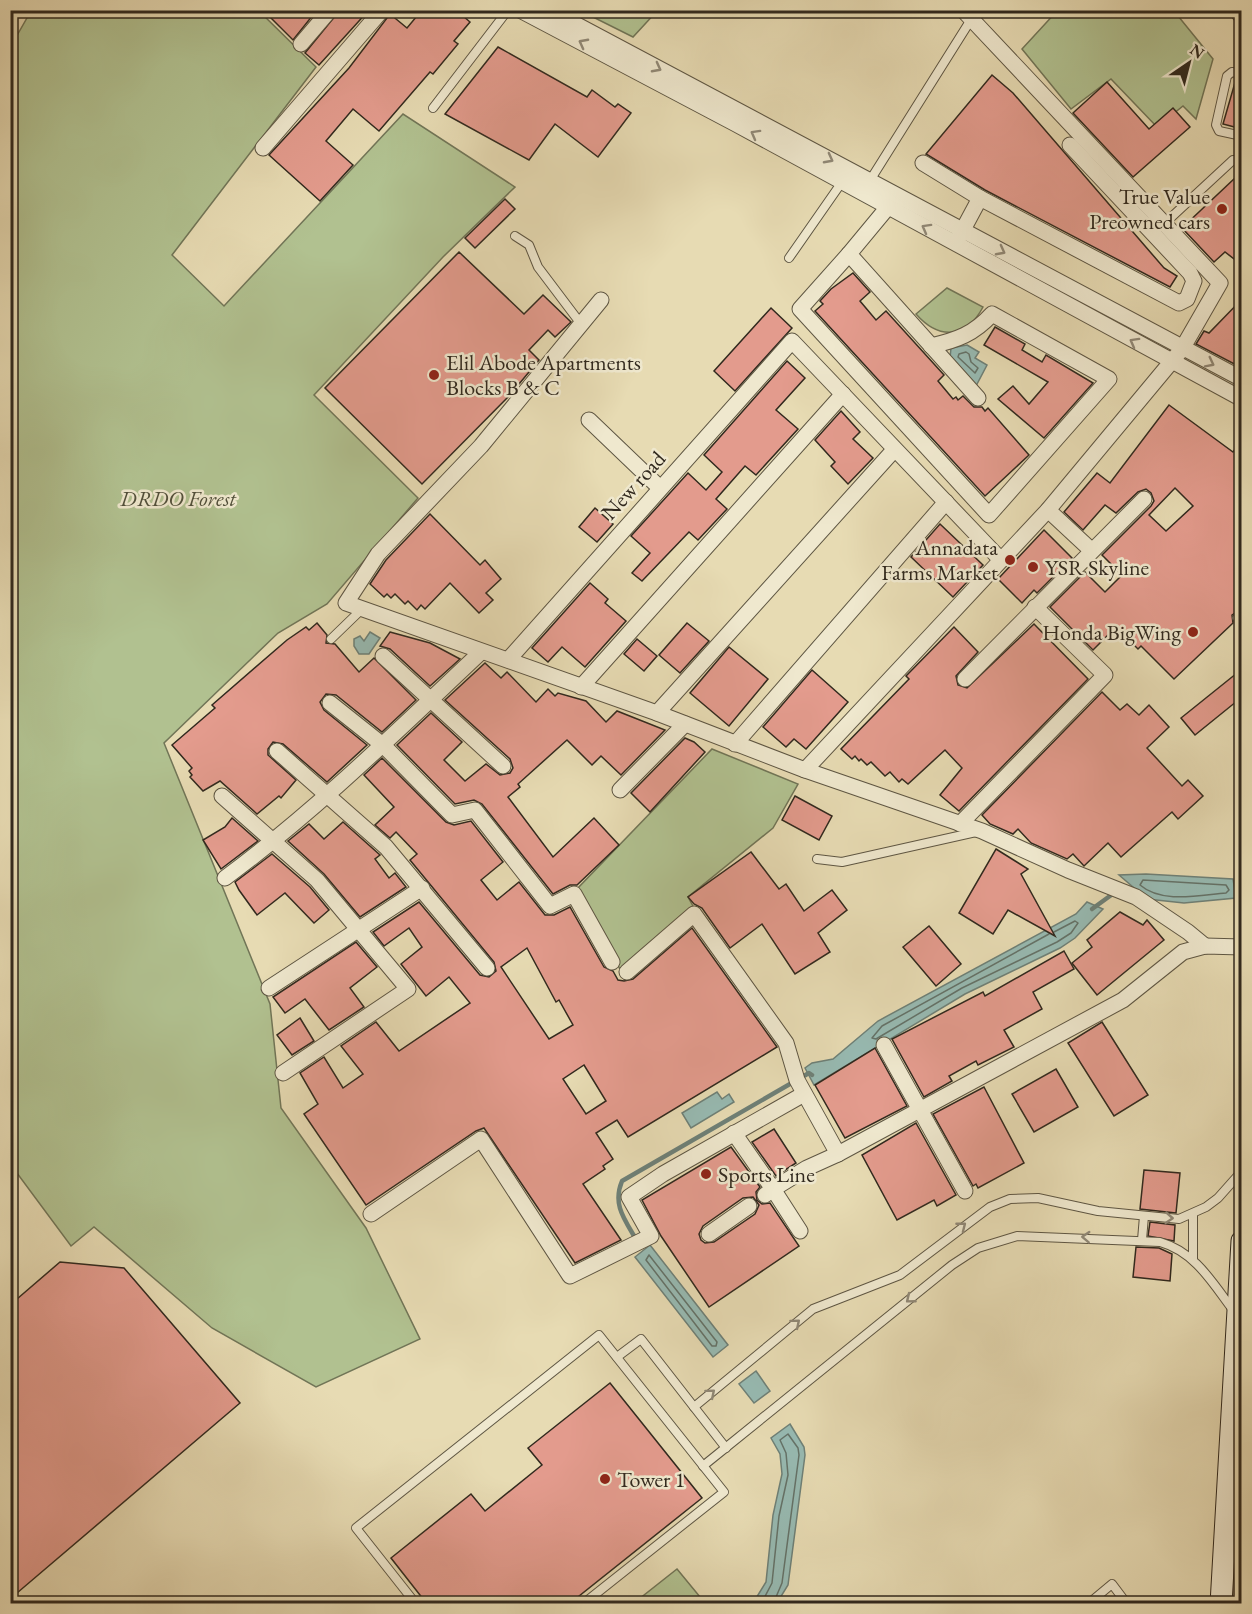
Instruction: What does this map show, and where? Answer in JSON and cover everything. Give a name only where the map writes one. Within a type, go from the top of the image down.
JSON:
[{"type":"street","points":[[301,44],[330,10]]},
{"type":"street","points":[[263,148],[382,10]]},
{"type":"street","points":[[520,10],[843,182],[866,187],[888,207],[959,237],[1170,362],[1242,399]]},
{"type":"street","points":[[549,10],[959,237],[1242,379]]},
{"type":"street","points":[[1236,10],[1242,17]]},
{"type":"street","points":[[805,770],[1048,510],[1182,349],[1220,284],[971,13]]},
{"type":"street","points":[[923,163],[980,198],[1179,303],[1187,299],[1194,281],[1190,273],[1070,145]]},
{"type":"street","points":[[959,237],[980,198]]},
{"type":"street","points":[[888,207],[800,309],[989,515],[1109,379],[992,314],[980,328],[963,338],[931,346]]},
{"type":"street","points":[[849,254],[978,398]]},
{"type":"street","points":[[601,300],[481,446],[378,554],[346,603],[657,713],[805,770],[982,831],[1136,897],[1188,932],[1204,946]]},
{"type":"street","name":"New road","points":[[508,660],[792,341],[843,394]]},
{"type":"street","points":[[581,687],[843,394],[1001,560]]},
{"type":"street","points":[[589,420],[660,488]]},
{"type":"street","points":[[657,713],[894,450]]},
{"type":"street","points":[[964,679],[1144,499]]},
{"type":"street","points":[[735,744],[946,502]]},
{"type":"street","points":[[1048,510],[1091,550]]},
{"type":"street","points":[[960,824],[1105,675],[1035,607]]},
{"type":"street","points":[[225,878],[275,841],[384,746],[481,652]]},
{"type":"street","points":[[383,656],[503,766]]},
{"type":"street","points":[[330,703],[384,746],[452,815],[475,810],[550,906],[574,894],[612,962]]},
{"type":"street","points":[[620,790],[685,724]]},
{"type":"street","points":[[277,751],[386,847],[487,968]]},
{"type":"street","points":[[222,796],[317,880],[360,928],[408,989],[283,1073]]},
{"type":"street","points":[[269,988],[422,888]]},
{"type":"street","points":[[627,972],[694,914],[786,1043],[800,1087],[838,1154]]},
{"type":"street","points":[[769,1192],[807,1168],[838,1154],[1123,1000],[1183,952],[1204,946],[1242,947]]},
{"type":"street","points":[[884,1045],[965,1191]]},
{"type":"street","points":[[371,1214],[481,1139],[570,1276],[651,1236],[630,1197],[734,1133],[800,1087]]},
{"type":"street","points":[[734,1133],[769,1192],[800,1231]]},
{"type":"street","points":[[709,1233],[749,1206]]},
{"type":"street","points":[[1221,1604],[1242,1241]]},
{"type":"lane","points":[[433,108],[508,10]]},
{"type":"lane","points":[[866,187],[971,13]]},
{"type":"lane","points":[[1242,74],[1229,73],[1216,125],[1219,131],[1242,136]]},
{"type":"lane","points":[[1165,223],[1233,160],[1242,160]]},
{"type":"lane","points":[[789,258],[843,182]]},
{"type":"lane","points":[[515,236],[529,244],[538,267],[581,324]]},
{"type":"lane","points":[[331,639],[361,610]]},
{"type":"lane","points":[[817,859],[842,862],[982,831]]},
{"type":"lane","points":[[694,1407],[813,1309],[900,1275],[980,1213],[1000,1203],[1038,1198],[1083,1209],[1179,1219],[1193,1214],[1218,1198],[1242,1170]]},
{"type":"lane","points":[[1193,1214],[1193,1259]]},
{"type":"lane","points":[[1142,1240],[1144,1216]]},
{"type":"lane","points":[[703,1466],[952,1265],[978,1248],[1005,1238],[1030,1235],[1142,1240],[1169,1244],[1193,1259],[1237,1316]]},
{"type":"lane","points":[[416,1604],[356,1528],[599,1335],[724,1492],[583,1604]]},
{"type":"lane","points":[[617,1357],[641,1339],[726,1448]]},
{"type":"lane","points":[[1093,1602],[1112,1584],[1127,1604]]},
{"type":"green space","name":"DRDO Forest","points":[[31,11],[259,11],[316,67],[172,255],[224,306],[403,114],[515,187],[443,257],[314,395],[418,498],[327,604],[278,633],[164,743],[270,1004],[281,1108],[366,1228],[420,1339],[316,1387],[212,1328],[94,1227],[71,1246],[11,1165],[11,46]]},
{"type":"green space","points":[[581,11],[657,11],[633,37]]},
{"type":"green space","points":[[1057,11],[1174,11],[1213,59],[1196,119],[1183,106],[1157,127],[1111,79],[1071,109],[1022,49]]},
{"type":"green space","points":[[947,288],[983,307],[969,325],[952,332],[943,332],[934,328],[916,314]]},
{"type":"green space","points":[[712,749],[798,784],[773,828],[688,897],[694,908],[621,971],[577,889]]},
{"type":"green space","points":[[677,1569],[705,1603],[634,1603]]},
{"type":"water","points":[[967,345],[979,352],[975,358],[987,365],[976,386],[950,358],[951,348]]},
{"type":"water","points":[[370,632],[380,638],[369,654],[359,654],[354,646],[354,639],[360,636],[364,641]]},
{"type":"water","points":[[1146,874],[1233,879],[1236,898],[1184,903],[1147,899],[1119,875]]},
{"type":"water","points":[[1087,902],[1103,909],[1075,938],[1060,948],[965,994],[814,1085],[805,1068],[812,1063],[833,1059],[878,1021],[1076,914]]},
{"type":"water","points":[[717,1092],[722,1099],[729,1094],[734,1102],[691,1128],[682,1113]]},
{"type":"water","points":[[650,1245],[728,1345],[713,1357],[635,1257]]},
{"type":"water","points":[[756,1371],[770,1391],[754,1403],[739,1384]]},
{"type":"water","points":[[790,1424],[804,1447],[805,1455],[788,1585],[777,1603],[753,1603],[766,1582],[773,1515],[782,1474],[780,1454],[771,1438]]},
{"type":"building","points":[[263,10],[317,10],[293,40]]},
{"type":"building","points":[[340,10],[369,10],[319,65],[305,53]]},
{"type":"building","points":[[422,10],[456,10],[470,22],[454,41],[458,44],[433,74],[430,72],[379,131],[353,109],[326,141],[353,165],[320,201],[269,155],[349,68],[390,14],[407,28]]},
{"type":"building","points":[[498,47],[587,97],[592,90],[615,107],[618,104],[631,113],[598,157],[555,124],[529,160],[445,114]]},
{"type":"building","points":[[992,75],[1013,93],[1164,268],[1177,276],[1170,287],[985,190],[926,154]]},
{"type":"building","points":[[1236,79],[1242,80],[1242,129],[1223,124]]},
{"type":"building","points":[[1107,82],[1149,129],[1173,108],[1190,127],[1133,177],[1073,113]]},
{"type":"building","name":"True Value Preowned cars","points":[[1235,178],[1242,184],[1242,265],[1225,252],[1214,262],[1182,228]]},
{"type":"building","points":[[505,199],[515,209],[475,248],[465,238]]},
{"type":"building","name":"Elil Abode Apartments Blocks B & C","points":[[459,252],[524,314],[543,295],[571,322],[555,337],[548,330],[529,350],[539,360],[509,396],[422,484],[325,388]]},
{"type":"building","points":[[853,273],[870,292],[860,301],[876,320],[886,311],[944,375],[938,381],[953,399],[956,397],[958,400],[963,396],[974,407],[982,407],[985,411],[988,408],[1029,455],[985,496],[815,311],[823,304],[820,301],[831,289]]},
{"type":"building","points":[[1242,299],[1242,368],[1196,344],[1204,331],[1209,333]]},
{"type":"building","points":[[771,308],[792,328],[735,391],[714,371]]},
{"type":"building","points":[[995,327],[1025,344],[1022,350],[1042,362],[1046,355],[1093,383],[1044,438],[998,399],[1013,386],[1029,404],[1048,382],[984,345]]},
{"type":"building","points":[[787,361],[805,378],[776,410],[798,429],[756,475],[745,466],[716,499],[727,509],[698,540],[689,532],[642,581],[632,573],[650,553],[631,536],[688,473],[706,490],[722,472],[704,455]]},
{"type":"building","points":[[1169,405],[1233,452],[1242,440],[1242,608],[1232,615],[1233,623],[1174,679],[1141,646],[1138,649],[1116,627],[1093,650],[1050,607],[1085,572],[1105,592],[1122,575],[1102,555],[1151,506],[1154,501],[1151,493],[1146,489],[1138,492],[1116,513],[1105,505],[1083,530],[1064,512],[1097,473],[1110,483]],"holes":[[[1175,488],[1193,506],[1166,531],[1149,515]]]},
{"type":"building","points":[[841,411],[860,432],[853,439],[873,458],[848,484],[831,466],[835,462],[815,440]]},
{"type":"building","points":[[595,508],[613,524],[597,542],[579,527]]},
{"type":"building","points":[[430,514],[480,565],[485,560],[501,579],[486,593],[493,600],[479,613],[450,583],[425,609],[421,605],[417,610],[408,601],[405,604],[395,594],[391,598],[387,594],[384,597],[370,584],[386,560]]},
{"type":"building","points":[[940,524],[983,565],[953,597],[911,557]]},
{"type":"building","name":"YSR Skyline","points":[[1044,530],[1072,558],[1037,593],[1034,590],[1022,603],[998,579]]},
{"type":"building","points":[[590,583],[608,599],[605,603],[626,621],[585,667],[562,647],[548,662],[532,648]]},
{"type":"building","points":[[317,623],[327,635],[326,643],[335,644],[359,672],[374,658],[416,700],[382,732],[336,695],[326,694],[320,702],[324,710],[367,745],[327,782],[283,744],[273,742],[268,749],[268,755],[296,780],[281,798],[279,796],[257,814],[220,781],[203,791],[190,777],[192,775],[189,771],[192,768],[172,745],[215,708],[212,705],[287,640],[306,627],[309,630]]},
{"type":"building","points":[[687,623],[709,641],[680,673],[659,655]]},
{"type":"building","points":[[1034,624],[1088,679],[959,811],[940,795],[962,768],[945,750],[908,784],[902,779],[899,782],[890,772],[885,776],[871,762],[867,765],[855,756],[852,759],[841,749],[909,679],[906,676],[954,627],[978,652],[956,676],[958,685],[967,688]]},
{"type":"building","points":[[390,632],[430,643],[460,659],[430,686],[390,649],[380,646]]},
{"type":"building","points":[[637,639],[657,656],[644,671],[624,654]]},
{"type":"building","points":[[729,647],[768,679],[729,726],[690,693]]},
{"type":"building","points":[[485,663],[501,678],[507,672],[536,702],[548,689],[555,696],[558,693],[586,701],[606,722],[617,711],[665,730],[621,775],[601,756],[592,765],[567,740],[518,784],[520,787],[508,797],[553,857],[594,818],[619,845],[577,885],[570,885],[553,894],[482,804],[474,800],[455,804],[397,745],[431,713],[462,742],[444,760],[465,781],[486,764],[500,775],[510,773],[513,768],[510,759],[445,700]]},
{"type":"building","points":[[1242,669],[1242,697],[1195,735],[1181,718]]},
{"type":"building","points":[[812,670],[848,702],[806,749],[794,739],[786,747],[763,727]]},
{"type":"building","points":[[1102,692],[1120,710],[1127,704],[1139,715],[1149,705],[1169,727],[1147,748],[1182,786],[1188,780],[1203,796],[1178,819],[1172,812],[1121,857],[1108,843],[1084,866],[1073,854],[1067,859],[1031,843],[1018,829],[1013,834],[990,824],[982,815]]},
{"type":"building","points":[[685,738],[694,742],[705,752],[650,812],[631,793]]},
{"type":"building","points":[[382,758],[446,822],[454,825],[471,821],[503,862],[481,880],[497,900],[519,882],[545,915],[554,915],[570,907],[604,967],[613,971],[618,980],[633,979],[692,928],[777,1047],[628,1137],[617,1120],[596,1133],[613,1159],[603,1166],[605,1169],[583,1184],[621,1240],[575,1263],[484,1128],[476,1131],[366,1205],[304,1114],[318,1104],[300,1073],[324,1057],[343,1088],[363,1074],[341,1046],[376,1022],[399,1051],[470,1003],[449,977],[426,996],[401,964],[422,947],[409,928],[384,946],[373,932],[419,902],[480,975],[489,977],[496,971],[494,962],[410,860],[417,854],[396,832],[390,838],[375,825],[394,807],[364,775]],"holes":[[[527,948],[556,1002],[559,1000],[573,1025],[549,1039],[501,967]],[[584,1065],[606,1101],[586,1114],[563,1079]]]},
{"type":"building","points":[[795,796],[832,816],[819,840],[782,820]]},
{"type":"building","points":[[232,818],[258,841],[221,869],[203,840],[225,827]]},
{"type":"building","points":[[343,822],[380,855],[375,859],[389,878],[395,873],[406,887],[360,917],[324,874],[288,841],[309,824],[324,839]]},
{"type":"building","points":[[996,849],[1028,869],[1021,874],[1055,936],[1008,910],[993,934],[959,913]]},
{"type":"building","points":[[751,852],[779,889],[786,884],[804,911],[832,890],[847,910],[818,933],[830,952],[795,974],[762,924],[730,948],[702,908],[688,897]]},
{"type":"building","points":[[272,854],[310,887],[329,910],[314,923],[285,893],[257,915],[239,890],[235,882]]},
{"type":"building","points":[[1120,912],[1143,925],[1147,920],[1164,940],[1097,995],[1072,963],[1092,947],[1087,940]]},
{"type":"building","points":[[929,926],[961,964],[936,986],[903,947]]},
{"type":"building","points":[[356,942],[377,967],[350,988],[364,1007],[329,1030],[305,999],[285,1013],[273,997]]},
{"type":"building","points":[[1064,951],[1074,969],[1033,992],[1042,1009],[1004,1030],[1014,1047],[978,1065],[976,1061],[949,1076],[952,1081],[924,1097],[892,1039],[983,992],[985,996]]},
{"type":"building","points":[[300,1018],[314,1041],[292,1055],[277,1035]]},
{"type":"building","points":[[1102,1022],[1148,1095],[1114,1116],[1068,1043]]},
{"type":"building","points":[[875,1048],[907,1106],[845,1138],[815,1085]]},
{"type":"building","points":[[1056,1069],[1078,1107],[1034,1132],[1012,1094]]},
{"type":"building","points":[[984,1087],[1024,1163],[978,1188],[976,1184],[973,1186],[933,1114]]},
{"type":"building","points":[[916,1123],[956,1195],[937,1206],[934,1200],[897,1220],[862,1155]]},
{"type":"building","points":[[774,1129],[796,1163],[776,1176],[752,1142]]},
{"type":"building","points":[[731,1147],[760,1187],[756,1192],[757,1200],[762,1204],[770,1203],[799,1246],[709,1307],[661,1236],[642,1200]],"holes":[[[753,1197],[759,1205],[755,1214],[714,1242],[705,1243],[701,1240],[699,1234],[703,1226],[743,1198]]]},
{"type":"building","points":[[1144,1170],[1180,1173],[1176,1213],[1140,1209]]},
{"type":"building","points":[[1150,1222],[1175,1225],[1174,1241],[1148,1236]]},
{"type":"building","points":[[1136,1247],[1159,1248],[1172,1254],[1170,1281],[1133,1277]]},
{"type":"building","points":[[60,1262],[124,1268],[240,1403],[10,1599],[10,1305]]},
{"type":"building","name":"Tower 1","points":[[610,1383],[702,1498],[569,1604],[427,1604],[391,1558],[471,1494],[485,1511],[542,1465],[528,1448]]},
{"type":"waterway","points":[[1092,909],[1114,893]]},
{"type":"waterway","points":[[637,1241],[619,1205],[618,1198],[622,1181],[809,1073],[812,1075]]},
{"type":"place","name":"True Value Preowned cars","points":[[1222,209]]},
{"type":"place","name":"Elil Abode Apartments Blocks B & C","points":[[434,375]]},
{"type":"place","name":"Annadata Farms Market","points":[[1010,560]]},
{"type":"place","name":"YSR Skyline","points":[[1033,567]]},
{"type":"place","name":"Honda BigWing","points":[[1193,632]]},
{"type":"place","name":"Sports Line","points":[[706,1174]]},
{"type":"place","name":"Tower 1","points":[[605,1479]]}]
